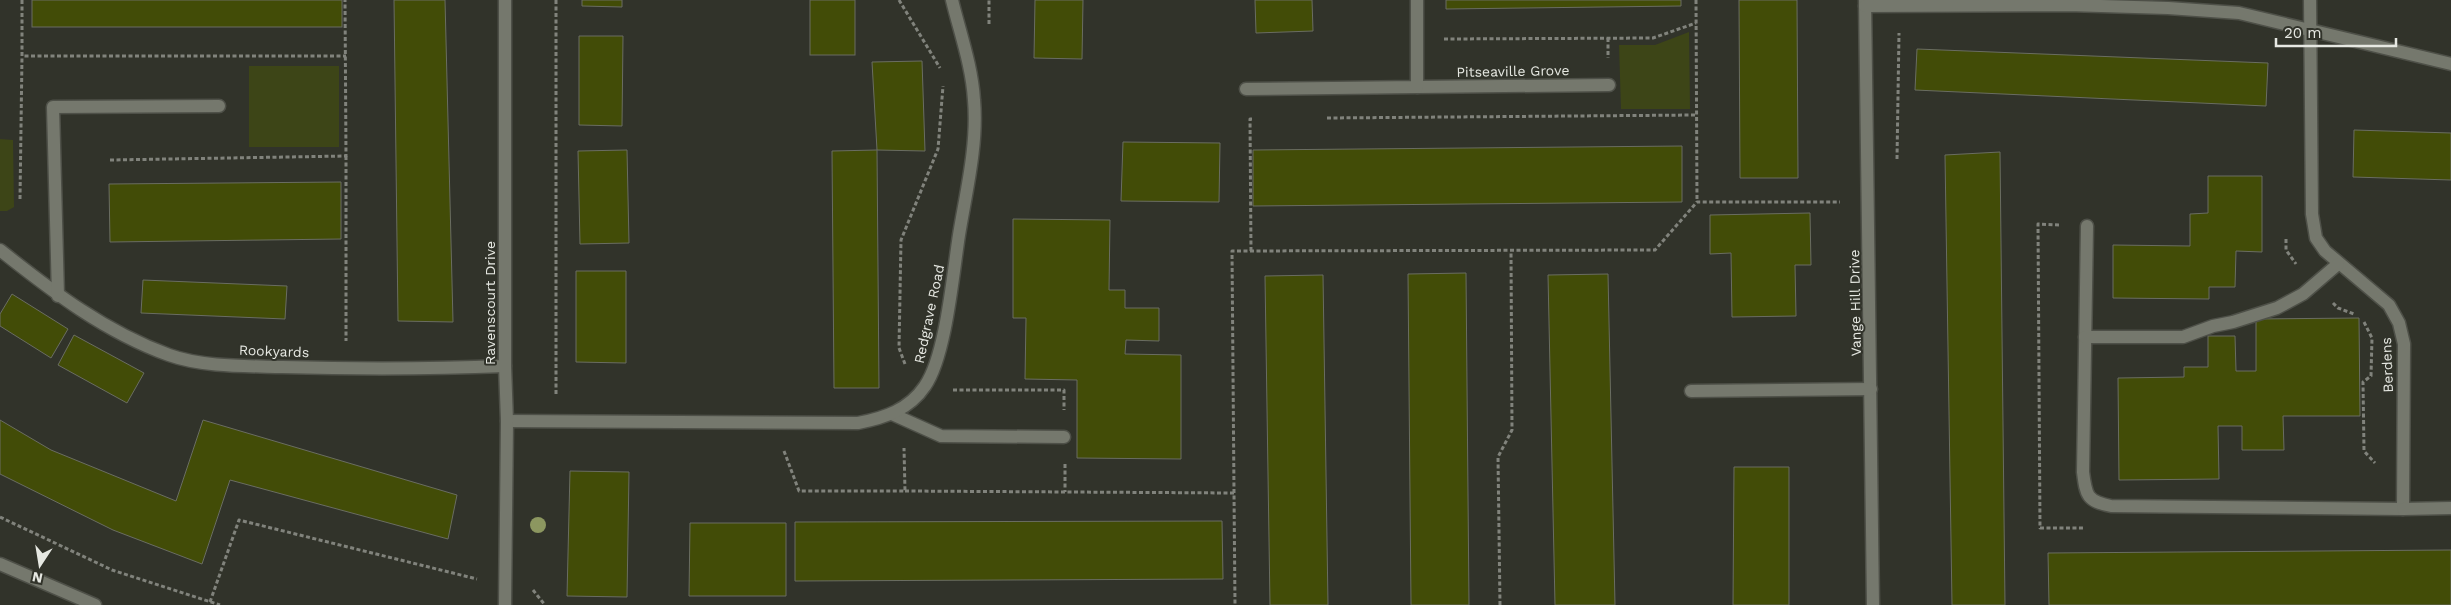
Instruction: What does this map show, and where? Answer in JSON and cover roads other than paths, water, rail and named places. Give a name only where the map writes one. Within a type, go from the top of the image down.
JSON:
[{"type":"street","name":"Ravenscourt Drive","points":[[505,0],[504,366],[507,421],[505,605]]},
{"type":"street","name":"Redgrave Road","points":[[507,421],[858,423],[884,418],[909,404],[926,386],[936,362],[948,310],[974,134],[974,100],[970,68],[952,0]]},
{"type":"street","points":[[1417,88],[1418,0]]},
{"type":"street","name":"Berdens","points":[[2310,0],[2312,214],[2316,238],[2338,264],[2389,305],[2399,323],[2404,344],[2403,509]]},
{"type":"street","points":[[1865,3],[2068,5],[2168,8],[2239,13],[2451,64]]},
{"type":"street","name":"Vange Hill Drive","points":[[1865,3],[1873,605]]},
{"type":"street","name":"Pitseaville Grove","points":[[1246,89],[1609,85]]},
{"type":"street","points":[[58,296],[53,107],[219,106]]},
{"type":"street","points":[[2087,226],[2083,472],[2085,493],[2096,503],[2111,506],[2451,508]]},
{"type":"street","name":"Rookyards","points":[[0,250],[58,296],[116,333],[171,356],[223,365],[391,370],[504,366]]},
{"type":"street","points":[[2085,337],[2183,337],[2213,326],[2233,322],[2277,308],[2302,294],[2338,264]]},
{"type":"street","points":[[1691,391],[1871,389]]},
{"type":"street","points":[[892,414],[941,436],[1064,437]]},
{"type":"street","points":[[0,564],[95,605]]}]
